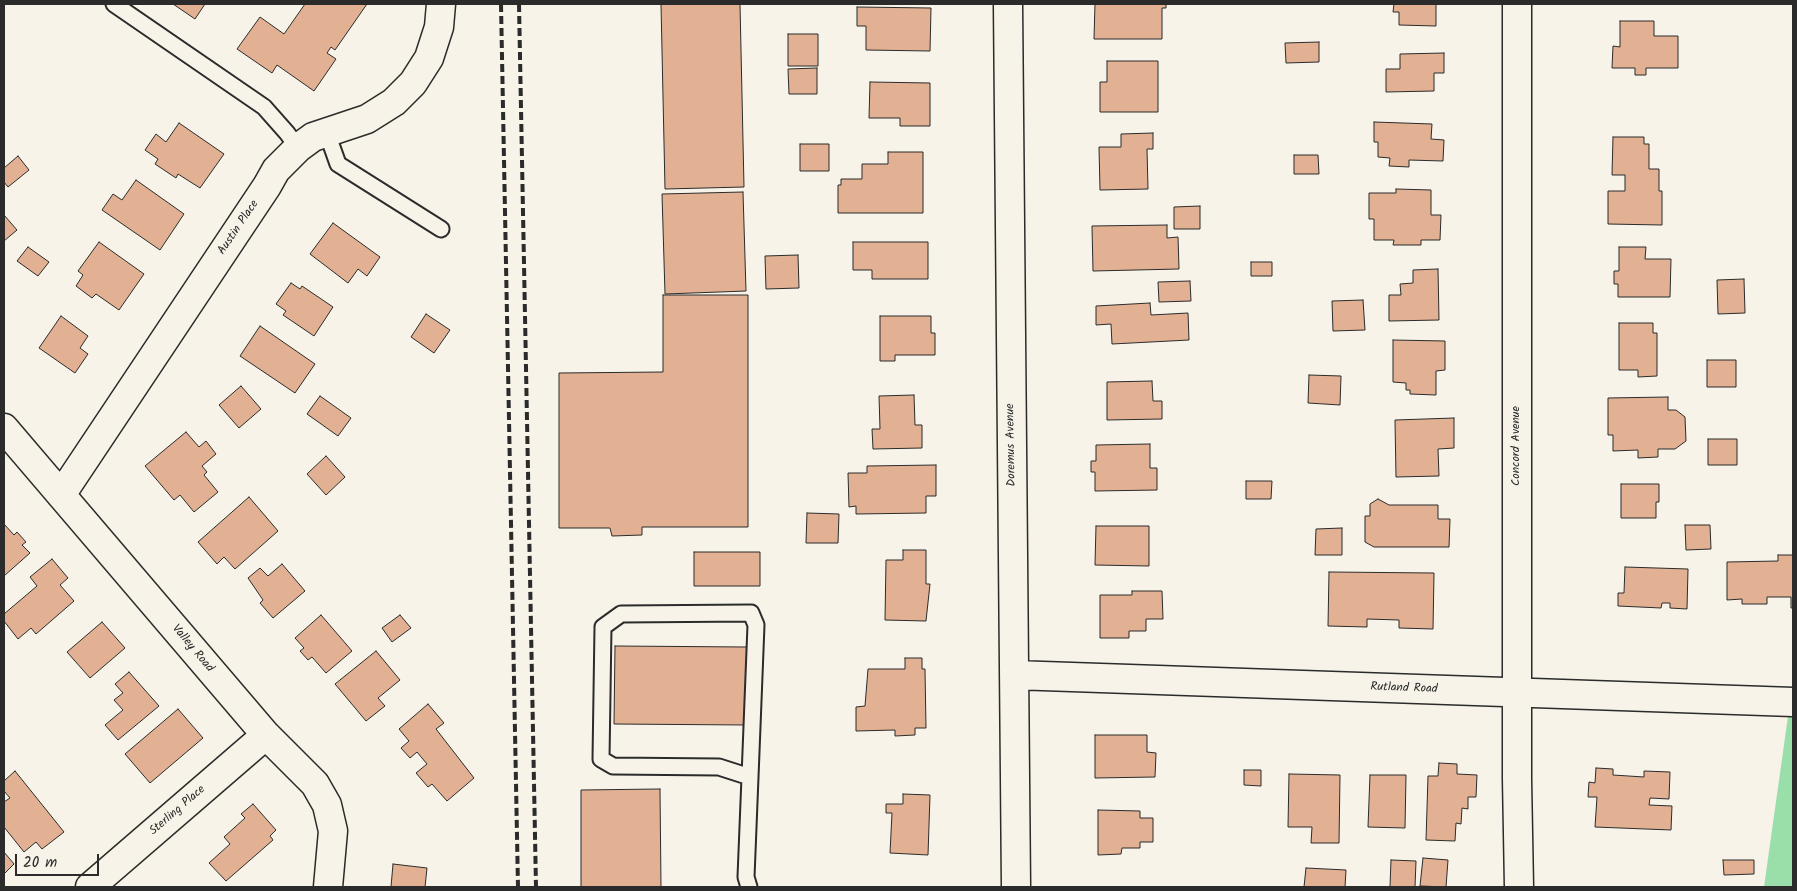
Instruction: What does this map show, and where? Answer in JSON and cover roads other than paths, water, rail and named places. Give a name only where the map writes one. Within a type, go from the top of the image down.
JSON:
[{"type":"street","name":"Austin Place","points":[[61,494],[276,170],[298,148],[313,137],[367,119],[394,102],[413,82],[429,58],[439,27],[441,4]]},
{"type":"street","name":"Doremus Avenue","points":[[1008,4],[1016,887]]},
{"type":"street","name":"Concord Avenue","points":[[1517,4],[1517,693],[1519,887]]},
{"type":"street","name":"Valley Road","points":[[4,428],[266,735],[315,784],[327,805],[333,831],[328,887]]},
{"type":"street","name":"Rutland Road","points":[[1014,675],[1793,702]]},
{"type":"street","name":"Sterling Place","points":[[90,887],[266,735]]},
{"type":"lane","points":[[114,4],[264,107],[298,148]]},
{"type":"lane","points":[[327,133],[338,164],[441,230]]},
{"type":"lane","points":[[749,887],[746,877],[750,777],[756,625],[751,613],[621,614],[603,627],[601,759],[613,766],[719,767],[750,777]]},
{"type":"railway","points":[[501,4],[518,887]]},
{"type":"railway","points":[[519,4],[536,887]]}]
